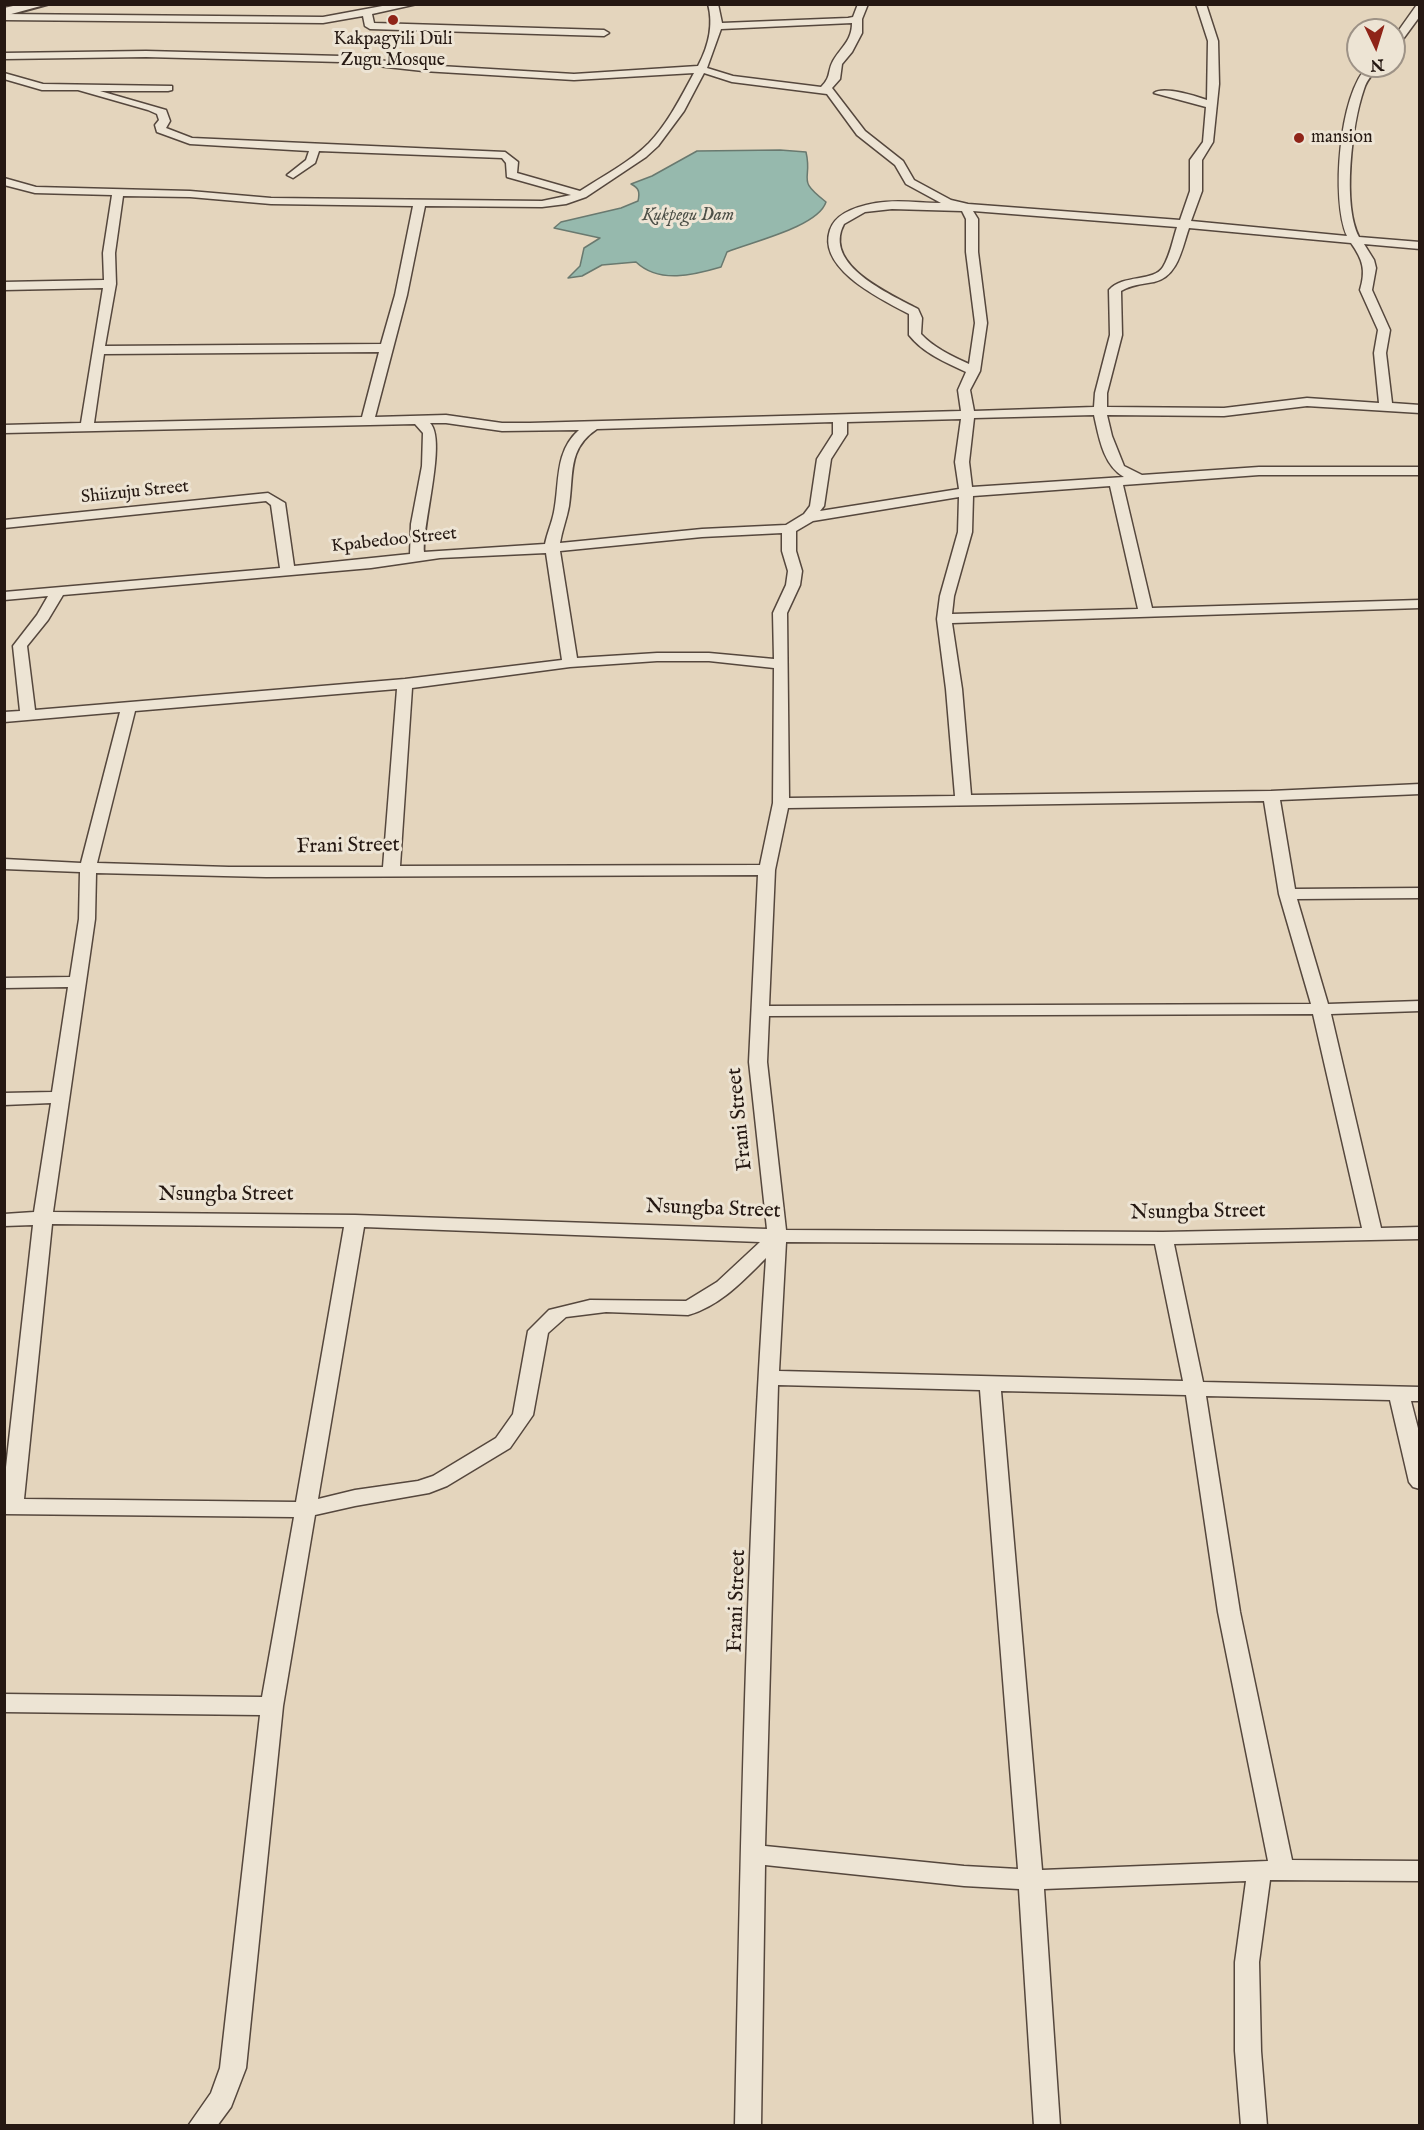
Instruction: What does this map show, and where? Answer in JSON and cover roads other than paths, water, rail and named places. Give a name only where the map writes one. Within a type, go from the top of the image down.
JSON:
[{"type":"street","points":[[4,12],[42,4]]},
{"type":"street","points":[[4,17],[323,20],[412,4]]},
{"type":"street","points":[[4,181],[36,190],[190,194],[271,201],[542,204],[566,201],[582,195],[642,155],[654,144],[679,111],[712,46],[717,26],[713,4]]},
{"type":"street","points":[[825,89],[835,79],[837,63],[847,52],[857,33],[857,19],[864,4]]},
{"type":"street","points":[[1146,612],[1113,477],[1100,411],[1101,393],[1116,335],[1115,290],[1122,284],[1156,278],[1168,270],[1196,191],[1196,160],[1208,142],[1214,84],[1213,41],[1201,4]]},
{"type":"street","points":[[1406,27],[1419,8]]},
{"type":"street","points":[[367,13],[370,26],[603,33]]},
{"type":"street","points":[[717,26],[820,23],[857,19]]},
{"type":"street","points":[[4,56],[146,54],[340,59],[423,68],[574,77],[701,69],[732,79],[825,89],[833,93],[861,133],[899,163],[908,180],[947,202],[965,207],[972,219],[972,252],[981,323],[974,371],[964,390],[968,415],[962,462],[966,492],[964,532],[947,596],[944,618],[954,689],[963,800]]},
{"type":"street","points":[[4,76],[42,87],[168,88]]},
{"type":"street","points":[[1363,78],[1356,96],[1346,167],[1344,202],[1352,238],[1371,262],[1370,278],[1366,290],[1384,330],[1380,353],[1386,407]]},
{"type":"street","points":[[78,87],[93,93],[144,103],[162,112],[165,121],[160,125],[161,130],[190,141],[505,155],[512,162],[511,175],[582,195]]},
{"type":"street","points":[[1159,93],[1187,97],[1212,105]]},
{"type":"street","points":[[293,175],[311,161],[315,148]]},
{"type":"street","points":[[87,426],[110,285],[110,253],[118,193]]},
{"type":"street","points":[[368,420],[403,286],[420,202]]},
{"type":"street","points":[[974,371],[941,355],[918,339],[915,335],[914,312],[867,285],[849,271],[836,252],[834,236],[838,224],[858,211],[878,206],[965,207],[1184,222],[1419,246]]},
{"type":"street","points":[[4,286],[110,285]]},
{"type":"street","points":[[98,350],[386,348]]},
{"type":"street","points":[[4,429],[417,419],[458,419],[516,428],[1100,411],[1244,411],[1286,403],[1307,402],[1419,409]]},
{"type":"street","points":[[767,870],[781,803],[780,613],[793,585],[795,571],[789,551],[789,530],[809,517],[817,506],[826,453],[840,434],[840,418]]},
{"type":"street","points":[[417,419],[428,428],[430,433],[428,471],[421,497],[416,535],[417,556]]},
{"type":"street","points":[[570,663],[552,548],[553,535],[561,511],[568,454],[572,441],[594,425]]},
{"type":"street","points":[[809,517],[966,492],[1113,477],[1140,480],[1280,471],[1419,471]]},
{"type":"street","name":"Shiizuju Street","points":[[4,525],[268,497],[278,503],[288,571]]},
{"type":"street","name":"Kpabedoo Street","points":[[4,596],[371,564],[417,556],[552,548],[702,533],[789,530]]},
{"type":"street","points":[[28,714],[20,646],[43,617],[60,590]]},
{"type":"street","points":[[944,618],[1419,604]]},
{"type":"street","points":[[4,717],[128,709],[405,684],[570,663],[657,657],[709,657],[782,664]]},
{"type":"street","points":[[391,871],[405,684]]},
{"type":"street","points":[[128,709],[88,868],[87,919],[43,1218],[9,1506],[306,1510],[355,1498],[421,1488],[440,1481],[503,1443],[523,1415],[538,1331],[547,1321],[562,1311],[588,1306],[688,1308],[698,1305],[715,1293],[777,1236]]},
{"type":"street","points":[[781,803],[1271,796],[1419,789]]},
{"type":"street","points":[[1271,796],[1287,894],[1321,1009],[1373,1235]]},
{"type":"street","name":"Frani Street","points":[[4,864],[303,873],[767,870],[758,1062],[777,1236],[768,1378],[753,1854],[748,2126]]},
{"type":"street","points":[[1287,894],[1419,893]]},
{"type":"street","points":[[4,983],[77,982]]},
{"type":"street","points":[[759,1011],[1321,1009],[1419,1006]]},
{"type":"street","points":[[4,1099],[61,1097]]},
{"type":"street","name":"Nsungba Street","points":[[4,1220],[43,1218],[355,1221],[777,1236],[1163,1238],[1419,1233]]},
{"type":"street","points":[[201,2126],[222,2099],[233,2068],[272,1706],[355,1221]]},
{"type":"street","points":[[1163,1238],[1195,1390],[1271,1871],[1247,1962],[1248,2051],[1254,2126]]},
{"type":"street","points":[[768,1378],[1409,1394],[1419,1482]]},
{"type":"street","points":[[990,1384],[1031,1880],[1047,2126]]},
{"type":"street","points":[[4,1703],[272,1706]]},
{"type":"street","points":[[753,1854],[964,1876],[1031,1880],[1271,1871],[1419,1871]]},
{"type":"water","name":"Kukpegu Dam","points":[[697,151],[806,152],[808,184],[826,202],[811,219],[782,233],[727,252],[721,267],[700,273],[666,275],[645,269],[636,262],[602,265],[582,276],[568,278],[580,266],[584,248],[600,238],[554,228],[561,222],[621,208],[638,201],[638,191],[631,184],[652,176]]},
{"type":"place","name":"Kakpagyili Duli Zugu Mosque","points":[[393,20]]},
{"type":"place","name":"mansion","points":[[1299,138]]}]
